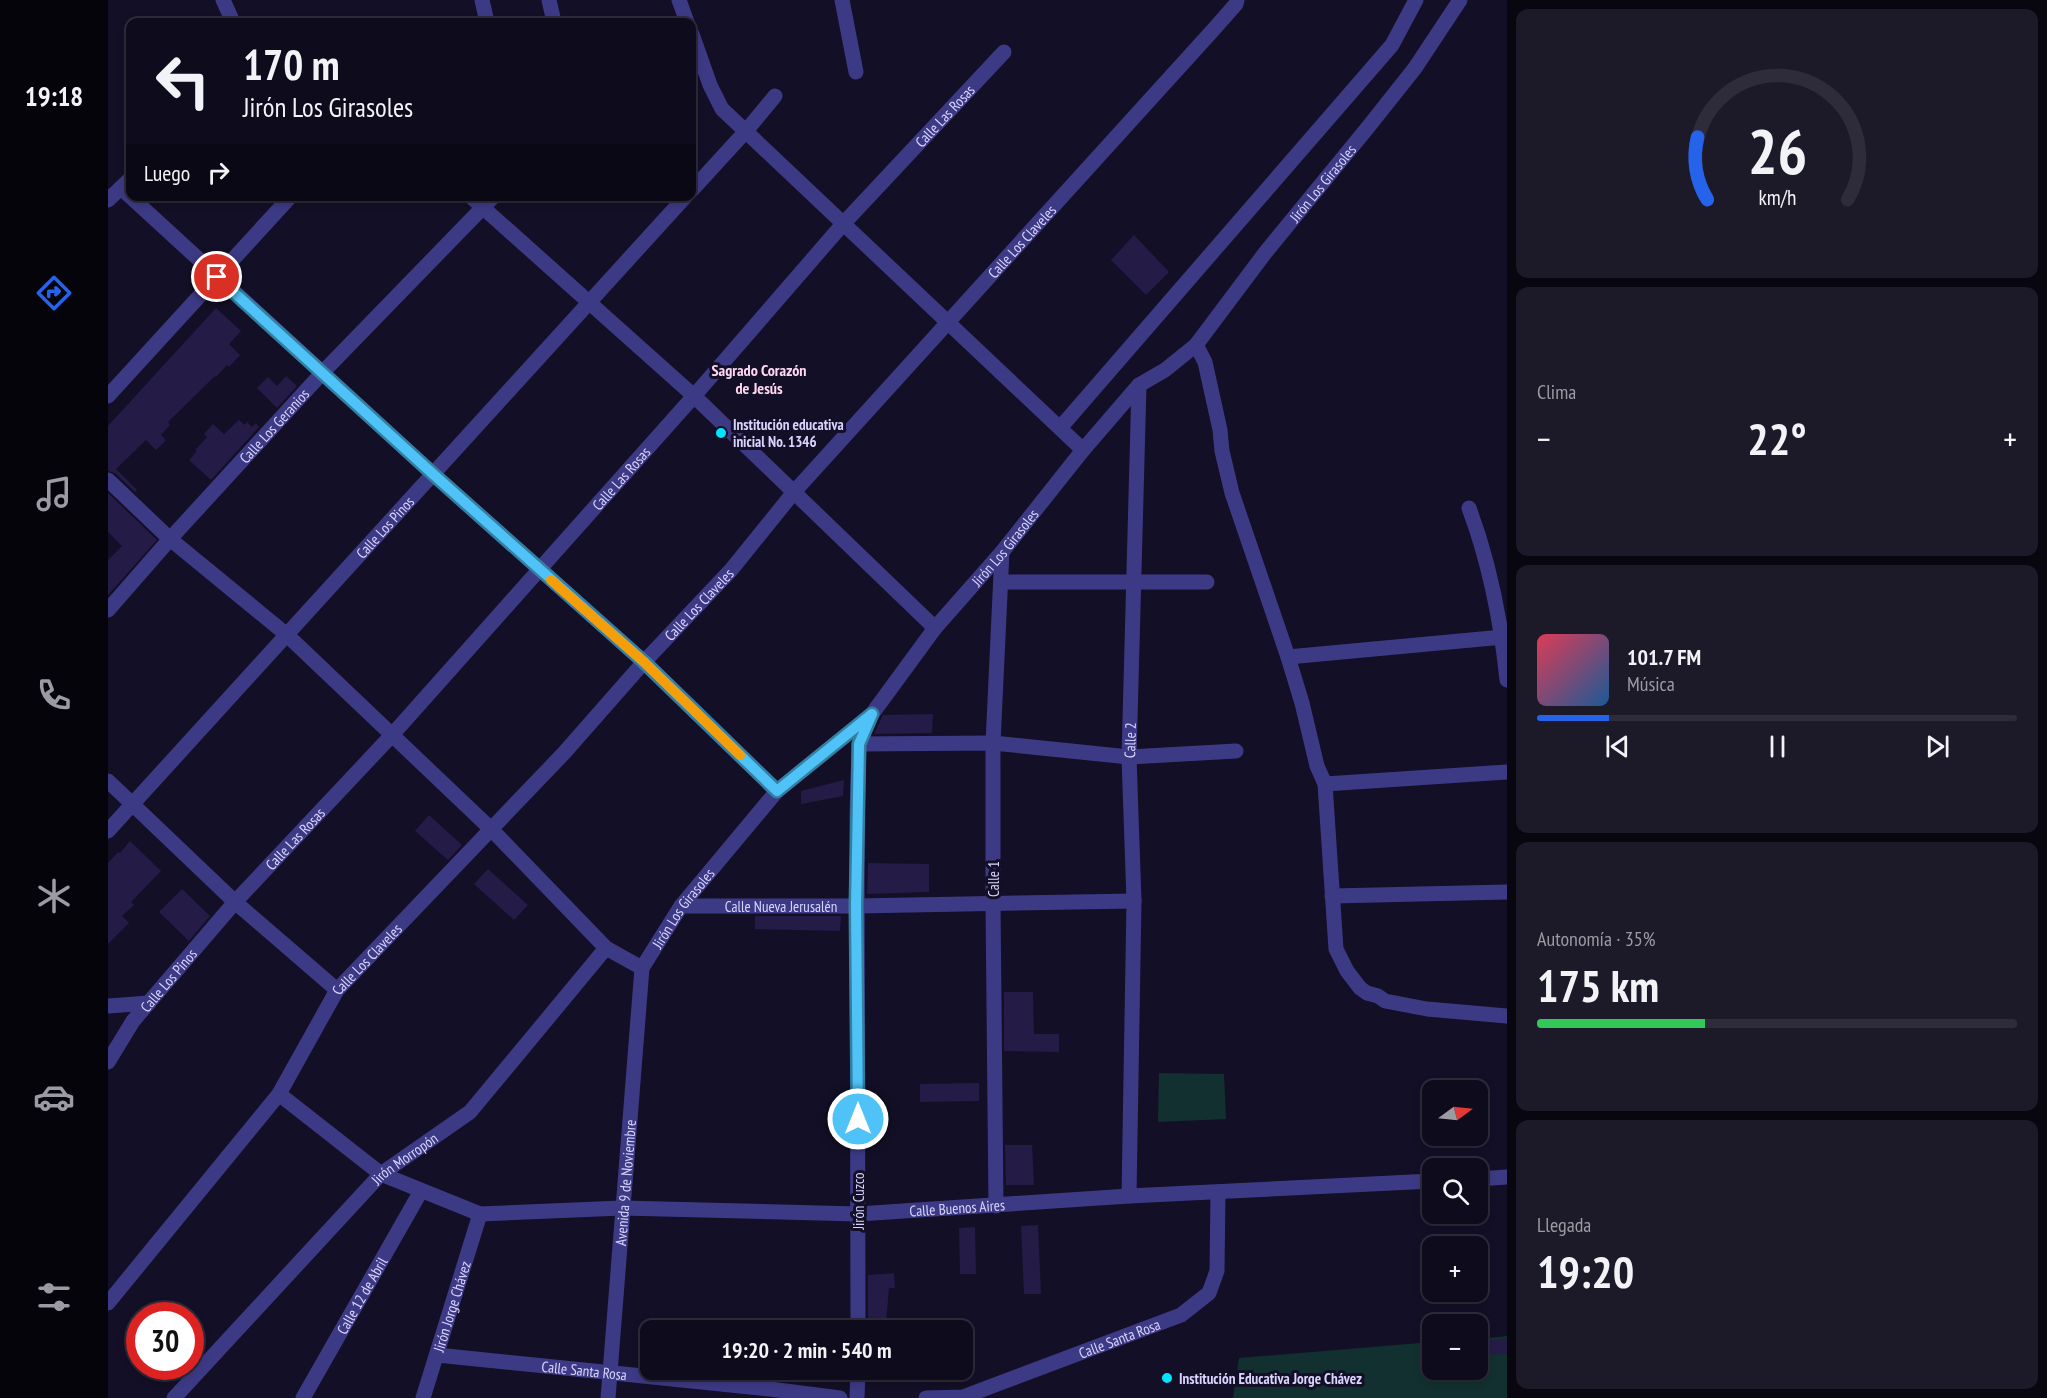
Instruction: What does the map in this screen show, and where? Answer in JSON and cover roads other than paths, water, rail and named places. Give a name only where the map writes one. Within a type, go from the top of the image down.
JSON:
[{"type":"street","points":[[223,0],[231,18]]},
{"type":"street","points":[[482,0],[486,18]]},
{"type":"street","points":[[549,0],[554,18]]},
{"type":"street","points":[[679,0],[686,18]]},
{"type":"street","points":[[842,0],[855,72]]},
{"type":"street","name":"Calle Los Claveles","points":[[108,1303],[279,1094],[337,990],[564,753],[644,662],[730,570],[794,492],[1214,29],[1237,0]]},
{"type":"street","points":[[1060,428],[1392,45],[1416,0]]},
{"type":"street","name":"Jirón Los Girasoles","points":[[642,968],[681,906],[777,791],[872,714],[935,627],[1002,552],[1083,450],[1139,385],[1166,370],[1196,345],[1265,253],[1370,126],[1414,68],[1460,0]]},
{"type":"street","points":[[696,45],[710,85],[722,109],[1083,450]]},
{"type":"street","name":"Calle Las Rosas","points":[[235,902],[392,735],[694,396],[843,224],[1004,52]]},
{"type":"street","points":[[696,186],[775,96]]},
{"type":"street","points":[[108,200],[126,184]]},
{"type":"street","points":[[143,201],[217,277],[539,570],[644,662],[777,791]]},
{"type":"street","points":[[108,396],[286,201]]},
{"type":"street","points":[[475,201],[694,396],[935,627]]},
{"type":"street","name":"Calle Los Geranios","points":[[108,610],[323,372],[489,201]]},
{"type":"street","name":"Calle Los Pinos","points":[[108,831],[681,201]]},
{"type":"street","points":[[1196,345],[1206,362],[1232,493],[1288,657],[1317,766],[1325,784],[1336,949],[1347,972],[1360,988],[1385,1001],[1427,1010],[1507,1016]]},
{"type":"street","name":"Calle 2","points":[[1129,1196],[1134,901],[1130,758],[1139,385]]},
{"type":"street","points":[[108,480],[170,539],[287,635],[492,830],[606,948],[642,968]]},
{"type":"street","points":[[1469,508],[1482,541],[1503,637],[1507,681]]},
{"type":"street","name":"Calle 1","points":[[996,1206],[993,743],[1002,552]]},
{"type":"street","points":[[1001,582],[1207,582]]},
{"type":"street","points":[[1288,657],[1503,637]]},
{"type":"street","name":"Jirón Cuzco","points":[[858,1320],[856,906],[859,744],[872,714]]},
{"type":"street","points":[[859,744],[993,743],[1130,758],[1236,751]]},
{"type":"street","points":[[1325,784],[1507,772]]},
{"type":"street","points":[[108,781],[235,902],[337,990]]},
{"type":"street","points":[[1332,896],[1507,892]]},
{"type":"street","name":"Calle Nueva Jerusalén","points":[[681,906],[856,906],[1134,901]]},
{"type":"street","name":"Calle Los Pinos","points":[[108,1062],[133,1021],[235,902]]},
{"type":"street","name":"Jirón Morropón","points":[[174,1398],[381,1174],[470,1112],[606,948]]},
{"type":"street","name":"Avenida 9 de Noviembre","points":[[608,1398],[642,968]]},
{"type":"street","points":[[108,1006],[149,1003]]},
{"type":"street","points":[[279,1094],[381,1174],[480,1214]]},
{"type":"street","points":[[1488,1178],[1507,1177]]},
{"type":"street","name":"Calle Buenos Aires","points":[[480,1214],[622,1208],[858,1214],[1129,1196],[1422,1182]]},
{"type":"street","name":"Calle 12 de Abril","points":[[303,1398],[421,1191]]},
{"type":"street","name":"Calle Santa Rosa","points":[[926,1398],[963,1397],[1181,1315],[1209,1293],[1217,1271],[1218,1192]]},
{"type":"street","name":"Jirón Jorge Chávez","points":[[423,1398],[480,1214]]},
{"type":"street","name":"Calle Santa Rosa","points":[[437,1355],[770,1393],[840,1398]]},
{"type":"street","points":[[857,1398],[858,1380]]},
{"type":"place","name":"Institución educativa inicial No. 1346","points":[[721,433]]},
{"type":"place","name":"Institución Educativa Jorge Chávez","points":[[1167,1378]]},
{"type":"district","name":"Sagrado Corazón de Jesús","points":[[759,379]]}]
